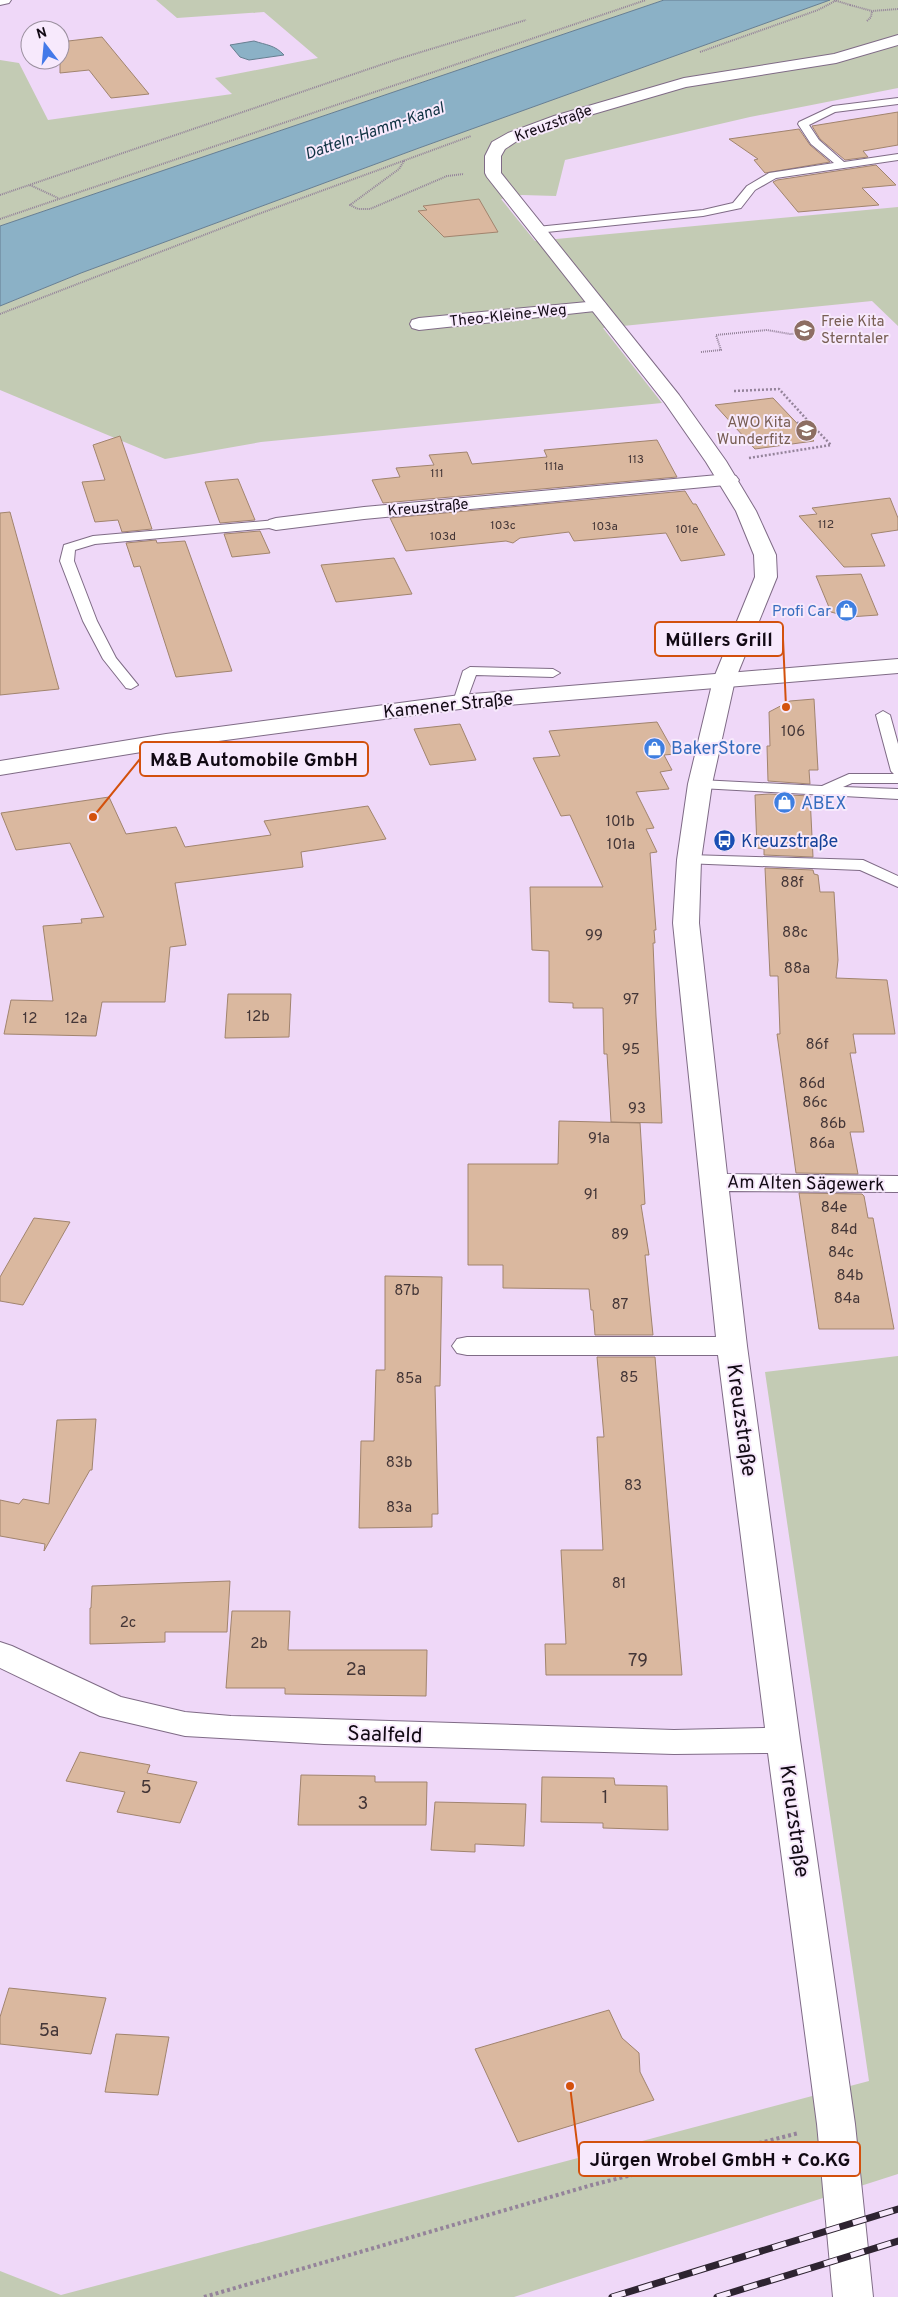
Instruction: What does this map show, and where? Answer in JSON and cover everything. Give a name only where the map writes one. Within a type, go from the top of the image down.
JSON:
[{"type":"street","points":[[0,1],[4,0]]},
{"type":"street","name":"Kreuzstraße","points":[[853,2297],[836,2124],[783,1740],[732,1346],[686,923],[689,860],[700,784],[724,680],[766,577],[765,555],[746,511],[729,480],[672,399],[493,173],[493,156],[498,146],[514,136],[560,119],[684,83],[836,58],[898,40]]},
{"type":"street","name":"Theo-Kleine-Weg","points":[[419,324],[598,306]]},
{"type":"street","name":"Kreuzstraße","points":[[276,524],[364,513],[729,480]]},
{"type":"street","name":"Kamener Straße","points":[[0,768],[166,741],[460,702],[898,666]]},
{"type":"street","name":"Am Alten Sägewerk","points":[[713,1182],[898,1184]]},
{"type":"street","name":"Kreuzstraße","points":[[467,1346],[732,1346]]},
{"type":"street","name":"Saalfeld","points":[[0,1654],[112,1707],[185,1724],[259,1730],[635,1740],[783,1740]]},
{"type":"lane","points":[[842,164],[815,142],[802,124],[833,109],[898,101]]},
{"type":"lane","points":[[537,230],[703,213],[737,206],[751,188],[773,175],[898,157]]},
{"type":"lane","points":[[131,685],[110,659],[90,621],[67,561],[70,548],[93,540],[276,524]]},
{"type":"lane","points":[[460,702],[470,671],[552,673]]},
{"type":"lane","points":[[882,715],[898,771]]},
{"type":"lane","points":[[822,791],[849,778],[898,779]]},
{"type":"lane","points":[[700,784],[898,794]]},
{"type":"lane","points":[[689,860],[863,865],[898,882]]},
{"type":"path","points":[[0,219],[646,0]]},
{"type":"path","points":[[696,54],[818,10],[835,0],[872,11],[898,9]]},
{"type":"path","points":[[0,195],[395,60],[526,20]]},
{"type":"path","points":[[0,314],[253,216],[480,133]]},
{"type":"path","points":[[405,161],[399,169],[350,205],[358,209],[370,209],[447,176],[493,173]]},
{"type":"path","points":[[30,185],[58,199]]},
{"type":"path","points":[[701,352],[721,350],[716,335],[767,330],[790,334],[807,333]]},
{"type":"path","points":[[716,461],[744,459],[831,445],[779,389],[734,391]]},
{"type":"path","points":[[797,423],[809,422]]},
{"type":"path","points":[[204,2297],[592,2184],[836,2124]]},
{"type":"green space","points":[[156,0],[664,0],[0,226],[0,60],[19,63],[20,70],[23,70],[48,120],[232,94],[215,78],[318,58],[264,12],[177,18]]},
{"type":"green space","points":[[830,0],[898,0],[898,88],[750,117],[565,160],[556,196],[522,195],[501,199],[535,241],[898,207],[898,326],[872,301],[603,328],[662,403],[261,442],[165,459],[0,390],[0,306],[81,273],[419,148]]},
{"type":"green space","points":[[898,1356],[898,2174],[514,2297],[0,2297],[0,2271],[61,2295],[869,2081],[765,1372]]},
{"type":"water","name":"Datteln-Hamm-Kanal","points":[[664,0],[830,0],[419,148],[81,273],[0,306],[0,226]]},
{"type":"water","points":[[254,41],[274,47],[284,55],[249,60],[240,57],[230,45]]},
{"type":"building","points":[[102,37],[149,94],[111,98],[89,70],[60,73],[60,70],[70,70],[70,41]]},
{"type":"building","points":[[898,112],[898,145],[863,151],[868,157],[845,160],[820,139],[812,126]]},
{"type":"building","points":[[799,129],[810,145],[830,162],[765,173],[754,160],[758,159],[729,139]]},
{"type":"building","points":[[876,165],[896,185],[862,188],[879,205],[798,212],[773,182],[777,180]]},
{"type":"building","points":[[479,199],[498,232],[444,237],[418,211],[427,210],[423,206]]},
{"type":"building","points":[[773,398],[814,441],[755,449],[715,405]]},
{"type":"building","points":[[120,436],[152,529],[122,532],[118,520],[95,522],[82,482],[105,480],[93,445]]},
{"type":"building","points":[[657,440],[677,477],[383,503],[372,480],[400,477],[396,468],[434,465],[429,455],[467,452],[472,464],[547,457],[544,450]]},
{"type":"building","points":[[238,479],[255,520],[220,523],[205,482]]},
{"type":"building","points":[[685,491],[693,504],[696,504],[725,555],[681,561],[666,533],[574,541],[569,532],[520,538],[513,543],[506,541],[406,551],[390,518]]},
{"type":"building","points":[[890,498],[898,518],[898,530],[871,534],[885,566],[844,567],[799,516],[817,514],[812,508]]},
{"type":"building","points":[[10,512],[59,689],[0,695],[0,513]]},
{"type":"building","points":[[260,531],[270,553],[232,557],[224,534]]},
{"type":"building","points":[[156,540],[157,543],[185,541],[232,671],[176,677],[140,566],[134,567],[126,543]]},
{"type":"building","points":[[394,558],[412,594],[336,602],[321,565]]},
{"type":"building","points":[[861,574],[878,615],[849,617],[831,612],[816,576]]},
{"type":"building","points":[[814,699],[818,770],[809,770],[810,784],[768,781],[767,746],[770,746],[769,712],[790,701]]},
{"type":"building","points":[[657,722],[675,754],[664,755],[672,770],[660,772],[669,789],[636,792],[654,828],[646,829],[657,852],[650,853],[656,930],[654,930],[655,943],[653,943],[662,1123],[611,1122],[607,1054],[604,1054],[603,1008],[573,1008],[573,1003],[549,1002],[549,951],[532,950],[530,887],[603,887],[570,815],[561,816],[533,758],[560,756],[549,731]]},
{"type":"building","points":[[460,724],[476,760],[430,765],[414,729]]},
{"type":"building","points":[[755,795],[810,796],[813,857],[764,855],[764,849],[757,848]]},
{"type":"building","points":[[109,797],[126,834],[176,827],[185,847],[271,835],[264,821],[368,806],[386,839],[301,852],[303,867],[175,883],[186,945],[170,947],[165,1002],[102,1002],[96,1036],[4,1034],[11,1000],[53,1001],[43,926],[82,923],[81,919],[104,917],[70,843],[16,850],[1,813]]},
{"type":"building","points":[[765,868],[813,870],[814,874],[818,875],[820,892],[834,892],[838,960],[836,978],[887,980],[895,1034],[853,1034],[856,1053],[850,1053],[864,1132],[850,1132],[858,1174],[796,1173],[777,1034],[780,1034],[778,976],[770,976]]},
{"type":"building","points":[[228,994],[291,994],[289,1037],[225,1038]]},
{"type":"building","points":[[559,1121],[640,1123],[645,1204],[641,1205],[649,1255],[645,1255],[653,1335],[595,1335],[589,1289],[503,1288],[503,1265],[468,1265],[468,1164],[558,1164]]},
{"type":"building","points":[[799,1193],[862,1194],[864,1196],[868,1218],[873,1218],[894,1329],[819,1329]]},
{"type":"building","points":[[34,1218],[70,1222],[23,1305],[0,1301],[0,1277]]},
{"type":"building","points":[[385,1276],[442,1277],[440,1386],[435,1386],[438,1514],[432,1514],[432,1527],[359,1528],[361,1441],[374,1441],[376,1370],[385,1370]]},
{"type":"building","points":[[597,1357],[655,1357],[682,1675],[546,1675],[545,1644],[566,1644],[561,1550],[603,1550],[597,1437],[604,1437]]},
{"type":"building","points":[[96,1419],[92,1470],[90,1470],[44,1551],[45,1544],[0,1536],[0,1500],[19,1504],[23,1499],[49,1504],[57,1420]]},
{"type":"building","points":[[230,1581],[227,1632],[165,1632],[165,1642],[90,1644],[92,1586]]},
{"type":"building","points":[[232,1611],[290,1611],[288,1650],[427,1650],[426,1696],[285,1694],[285,1688],[226,1688]]},
{"type":"building","points":[[80,1752],[150,1765],[147,1773],[197,1782],[180,1823],[117,1812],[125,1792],[66,1781]]},
{"type":"building","points":[[301,1775],[375,1776],[375,1782],[427,1782],[426,1825],[298,1825]]},
{"type":"building","points":[[542,1777],[614,1778],[615,1785],[667,1786],[668,1830],[603,1828],[603,1823],[541,1822]]},
{"type":"building","points":[[435,1802],[526,1804],[524,1846],[475,1844],[475,1852],[431,1850]]},
{"type":"building","points":[[9,1988],[106,1998],[91,2054],[0,2044],[0,2017]]},
{"type":"building","points":[[609,2010],[622,2038],[639,2053],[640,2072],[654,2100],[518,2142],[475,2049]]},
{"type":"building","points":[[116,2034],[169,2037],[158,2095],[105,2092]]},
{"type":"railway","points":[[612,2297],[898,2209]]},
{"type":"railway","points":[[717,2297],[898,2241]]},
{"type":"place","name":"Freie Kita Sterntaler","points":[[805,330]]},
{"type":"place","name":"AWO Kita Wunderfitz","points":[[807,431]]},
{"type":"place","name":"Profi Car","points":[[847,611]]},
{"type":"place","name":"Müllers Grill","points":[[786,707]]},
{"type":"place","name":"BakerStore","points":[[655,748]]},
{"type":"place","name":"ABEX","points":[[785,803]]},
{"type":"place","name":"M&B Automobile GmbH","points":[[93,817]]},
{"type":"place","name":"Kreuzstraße","points":[[725,841]]},
{"type":"place","name":"Jürgen Wrobel GmbH + Co.KG","points":[[570,2086]]}]
